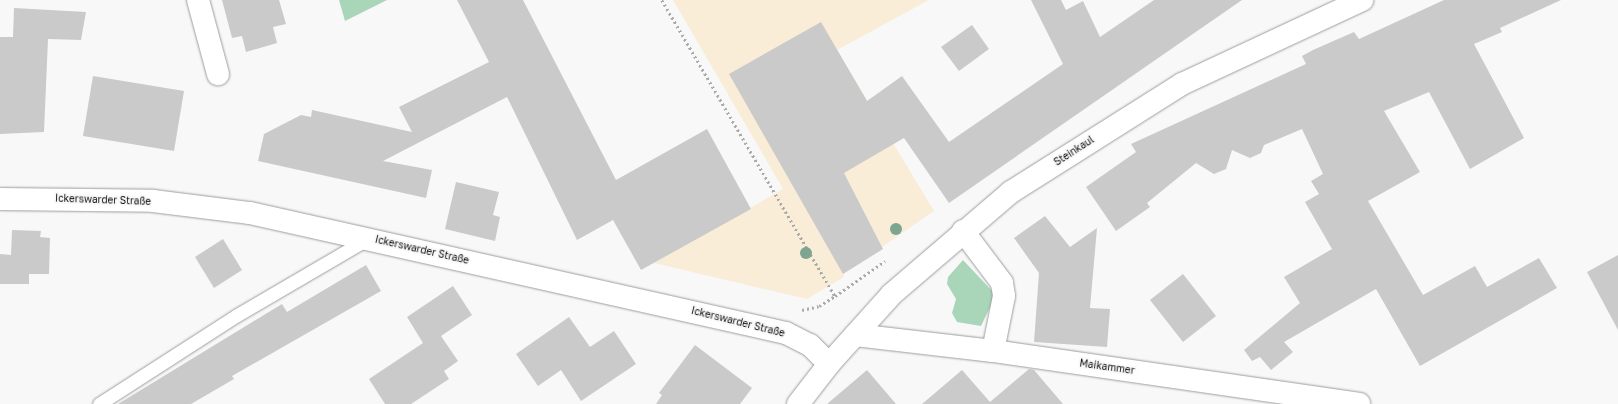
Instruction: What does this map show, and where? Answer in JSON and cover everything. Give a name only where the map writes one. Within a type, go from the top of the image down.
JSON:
[{"type":"street","points":[[198,0],[218,74]]},
{"type":"street","name":"Steinkaul","points":[[798,404],[829,364],[892,294],[963,231],[1017,188],[1182,84],[1362,0]]},
{"type":"street","name":"Ickerswarder Straße","points":[[0,199],[153,202],[250,213],[369,238],[786,333],[810,345],[829,364]]},
{"type":"street","points":[[963,231],[1002,283],[1004,296],[993,351]]},
{"type":"street","name":"Maikammer","points":[[855,335],[993,351],[1359,404]]},
{"type":"lane","points":[[99,404],[237,315],[369,238]]},
{"type":"path","points":[[662,0],[835,296],[891,257]]},
{"type":"shaded area","points":[[673,0],[929,0],[837,50],[934,211],[843,274],[844,277],[807,299],[654,263],[783,189]]},
{"type":"green space","points":[[339,0],[387,0],[345,21]]},
{"type":"green space","points":[[963,260],[996,295],[981,326],[957,322],[952,313],[956,299],[947,284],[948,277]]},
{"type":"building","points":[[222,0],[279,0],[286,24],[273,27],[277,43],[246,52],[242,36],[232,38]]},
{"type":"building","points":[[457,0],[523,0],[616,180],[707,129],[751,209],[641,270],[613,220],[577,240],[507,97],[383,161],[432,170],[426,198],[258,161],[264,134],[301,115],[311,117],[312,110],[412,132],[399,107],[489,62]]},
{"type":"building","points":[[1031,0],[1061,0],[1066,10],[1083,1],[1100,37],[1154,0],[1242,0],[949,203],[904,138],[844,173],[883,249],[843,274],[729,74],[821,22],[867,101],[902,76],[949,142],[1063,64]]},
{"type":"building","points":[[1444,0],[1561,0],[1500,28],[1502,32],[1474,44],[1524,138],[1470,169],[1429,92],[1384,111],[1420,172],[1368,201],[1423,295],[1475,266],[1487,287],[1539,258],[1557,288],[1420,366],[1376,289],[1284,342],[1293,352],[1271,370],[1260,357],[1252,361],[1244,350],[1300,303],[1284,277],[1332,249],[1305,202],[1319,194],[1311,181],[1323,174],[1302,129],[1264,145],[1261,153],[1250,158],[1232,150],[1226,169],[1214,174],[1196,163],[1147,203],[1150,207],[1116,231],[1086,187],[1136,152],[1131,144],[1306,64],[1302,56],[1313,50],[1354,32],[1359,39]]},
{"type":"building","points":[[14,8],[86,12],[81,40],[48,39],[44,132],[0,134],[0,37],[13,37]]},
{"type":"building","points":[[972,25],[989,49],[959,71],[941,47]]},
{"type":"building","points":[[93,76],[184,91],[174,151],[83,136]]},
{"type":"building","points":[[456,182],[499,192],[493,215],[500,217],[495,241],[445,229]]},
{"type":"building","points":[[1045,216],[1070,247],[1097,228],[1090,308],[1110,309],[1107,347],[1034,342],[1039,273],[1014,238]]},
{"type":"building","points":[[12,230],[41,231],[40,237],[50,238],[49,274],[29,274],[29,284],[0,284],[0,254],[11,255]]},
{"type":"building","points":[[223,239],[242,270],[214,288],[195,257]]},
{"type":"building","points":[[1618,255],[1618,330],[1587,272]]},
{"type":"building","points":[[366,265],[381,291],[232,376],[234,379],[191,404],[118,404],[282,304],[287,312]]},
{"type":"building","points":[[1183,274],[1216,316],[1183,342],[1150,300]]},
{"type":"building","points":[[453,286],[472,315],[441,336],[458,361],[444,371],[449,379],[411,404],[385,404],[369,379],[423,343],[407,317]]},
{"type":"building","points":[[569,317],[590,347],[614,331],[636,364],[581,401],[561,370],[538,386],[516,354]]},
{"type":"building","points":[[695,345],[752,388],[740,404],[656,404],[662,395],[659,393]]},
{"type":"building","points":[[1029,369],[1034,370],[1063,404],[922,404],[962,370],[990,402]]},
{"type":"building","points":[[867,370],[896,404],[827,404]]}]
